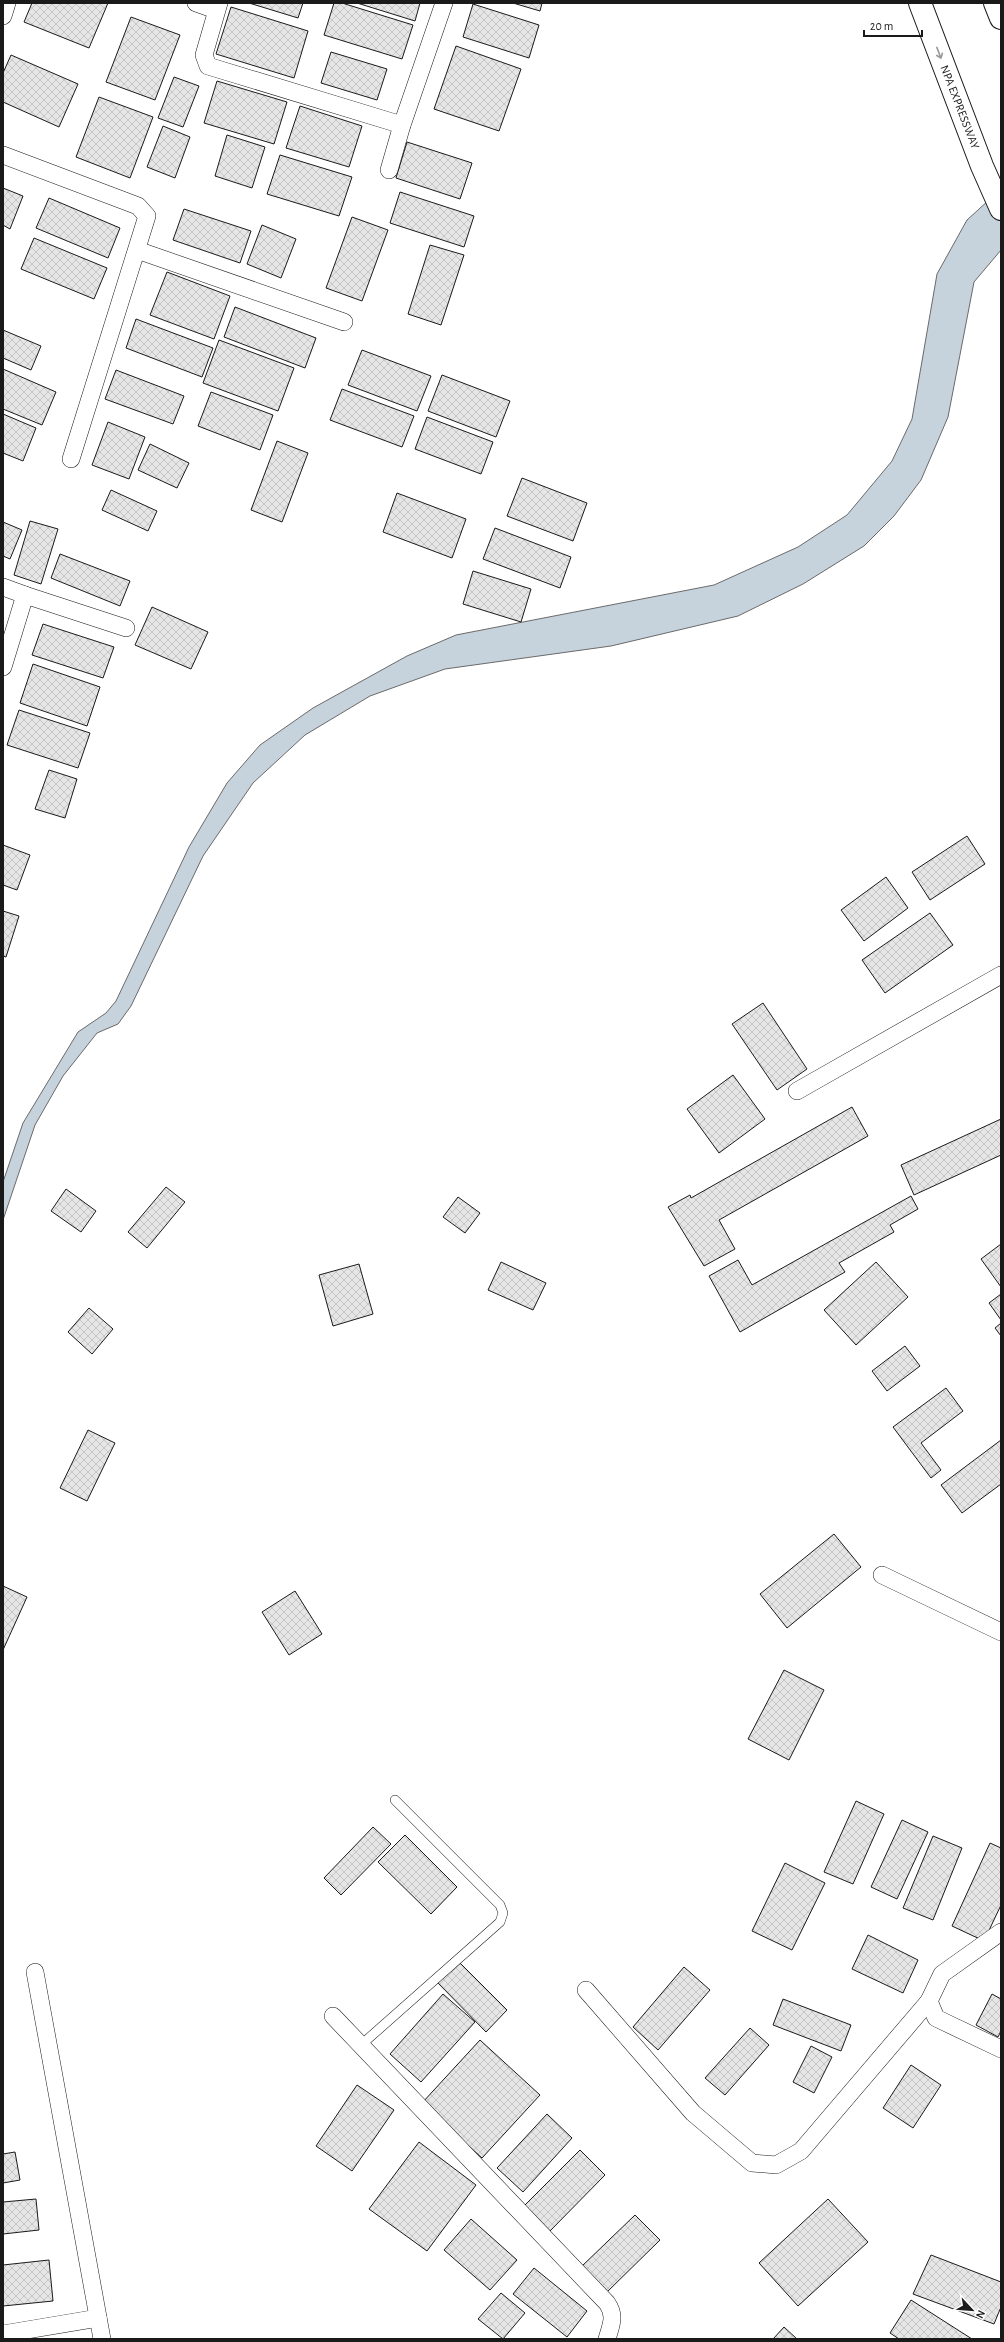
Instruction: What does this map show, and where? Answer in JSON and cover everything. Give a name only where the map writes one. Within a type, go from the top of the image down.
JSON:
[{"type":"main road","name":"NPA EXPRESSWAY","points":[[920,3],[982,166],[1001,209]]},
{"type":"main road","points":[[995,3],[1001,18]]},
{"type":"street","points":[[3,16],[7,3]]},
{"type":"street","points":[[196,3],[218,7],[204,55],[208,66],[402,125]]},
{"type":"street","points":[[389,170],[402,125],[444,3]]},
{"type":"street","points":[[3,155],[138,206],[147,216],[71,459]]},
{"type":"street","points":[[137,250],[344,322]]},
{"type":"street","points":[[3,587],[126,628]]},
{"type":"street","points":[[3,667],[25,595]]},
{"type":"street","points":[[797,1091],[1001,975]]},
{"type":"street","points":[[882,1574],[1001,1632]]},
{"type":"street","points":[[586,1990],[693,2113],[752,2164],[776,2165],[802,2151],[929,2001],[942,1974],[1001,1932]]},
{"type":"street","points":[[35,1972],[102,2339]]},
{"type":"street","points":[[929,2001],[936,2018],[1001,2049]]},
{"type":"street","points":[[333,2016],[607,2303],[612,2309],[613,2318],[607,2339]]},
{"type":"street","points":[[3,2334],[98,2318]]},
{"type":"lane","points":[[361,2045],[500,1922],[503,1913],[500,1905],[395,1800]]},
{"type":"shaded area","points":[[1001,189],[1001,250],[974,282],[948,417],[921,480],[894,516],[864,546],[803,584],[738,616],[611,646],[445,669],[370,696],[305,735],[253,783],[203,856],[131,1006],[118,1024],[97,1033],[63,1076],[35,1125],[3,1220],[3,1182],[23,1123],[78,1032],[106,1013],[116,1001],[189,847],[227,783],[260,745],[313,708],[407,656],[456,635],[714,585],[798,547],[847,515],[892,461],[912,419],[937,274],[967,220]]},
{"type":"building","points":[[32,3],[108,3],[89,48],[24,22]]},
{"type":"building","points":[[249,3],[303,3],[298,18]]},
{"type":"building","points":[[334,3],[342,3],[413,25],[402,59],[324,35]]},
{"type":"building","points":[[357,3],[420,3],[415,21]]},
{"type":"building","points":[[513,3],[542,3],[540,11]]},
{"type":"building","points":[[473,4],[539,25],[529,58],[463,37]]},
{"type":"building","points":[[231,7],[308,31],[294,78],[216,54]]},
{"type":"building","points":[[131,17],[180,35],[155,100],[106,82]]},
{"type":"building","points":[[456,46],[521,69],[499,131],[434,109]]},
{"type":"building","points":[[331,52],[387,69],[377,100],[321,83]]},
{"type":"building","points":[[11,55],[78,84],[59,127],[3,102],[3,73]]},
{"type":"building","points":[[174,77],[199,86],[183,127],[158,118]]},
{"type":"building","points":[[217,81],[287,102],[274,144],[204,123]]},
{"type":"building","points":[[99,97],[153,117],[130,178],[76,157]]},
{"type":"building","points":[[300,106],[362,126],[349,167],[286,148]]},
{"type":"building","points":[[163,126],[190,137],[175,178],[147,167]]},
{"type":"building","points":[[227,135],[265,147],[252,188],[215,176]]},
{"type":"building","points":[[407,142],[472,163],[460,199],[396,178]]},
{"type":"building","points":[[280,155],[352,177],[339,216],[267,194]]},
{"type":"building","points":[[3,188],[23,196],[10,229],[3,225]]},
{"type":"building","points":[[400,192],[474,216],[464,247],[390,223]]},
{"type":"building","points":[[49,198],[120,228],[108,258],[36,228]]},
{"type":"building","points":[[184,209],[251,231],[240,263],[173,240]]},
{"type":"building","points":[[352,217],[388,230],[362,301],[326,288]]},
{"type":"building","points":[[262,225],[296,239],[281,278],[247,264]]},
{"type":"building","points":[[34,238],[107,268],[94,299],[21,269]]},
{"type":"building","points":[[430,245],[464,255],[441,325],[408,314]]},
{"type":"building","points":[[167,272],[230,296],[214,339],[150,315]]},
{"type":"building","points":[[235,307],[316,338],[305,368],[224,337]]},
{"type":"building","points":[[136,319],[213,348],[202,377],[126,348]]},
{"type":"building","points":[[3,330],[41,346],[31,370],[3,358]]},
{"type":"building","points":[[219,340],[294,368],[278,411],[203,383]]},
{"type":"building","points":[[362,350],[431,376],[417,411],[348,385]]},
{"type":"building","points":[[3,369],[56,392],[42,425],[3,409]]},
{"type":"building","points":[[116,370],[184,396],[173,424],[105,399]]},
{"type":"building","points":[[442,375],[510,401],[496,437],[428,411]]},
{"type":"building","points":[[342,389],[414,416],[402,447],[330,420]]},
{"type":"building","points":[[211,392],[273,415],[260,450],[198,426]]},
{"type":"building","points":[[3,414],[36,428],[23,461],[3,453]]},
{"type":"building","points":[[427,417],[493,442],[481,474],[415,449]]},
{"type":"building","points":[[108,422],[145,437],[129,479],[92,465]]},
{"type":"building","points":[[277,441],[308,453],[282,522],[251,510]]},
{"type":"building","points":[[150,444],[189,463],[177,488],[138,470]]},
{"type":"building","points":[[522,478],[587,503],[573,541],[507,516]]},
{"type":"building","points":[[111,490],[157,511],[148,531],[102,510]]},
{"type":"building","points":[[397,493],[466,519],[452,558],[383,532]]},
{"type":"building","points":[[30,521],[58,529],[41,584],[14,575]]},
{"type":"building","points":[[3,522],[22,530],[10,559],[3,556]]},
{"type":"building","points":[[495,528],[571,557],[560,588],[483,559]]},
{"type":"building","points":[[60,554],[130,581],[120,606],[51,578]]},
{"type":"building","points":[[473,571],[531,589],[521,622],[463,604]]},
{"type":"building","points":[[152,607],[208,632],[191,669],[135,645]]},
{"type":"building","points":[[43,624],[114,647],[103,678],[32,655]]},
{"type":"building","points":[[33,664],[100,687],[87,726],[20,703]]},
{"type":"building","points":[[19,710],[90,733],[78,768],[7,745]]},
{"type":"building","points":[[49,770],[77,779],[65,818],[35,809]]},
{"type":"building","points":[[967,836],[985,864],[930,900],[912,872]]},
{"type":"building","points":[[3,845],[30,855],[17,890],[3,885]]},
{"type":"building","points":[[886,877],[908,908],[864,941],[841,910]]},
{"type":"building","points":[[3,911],[19,916],[6,957],[3,956]]},
{"type":"building","points":[[930,913],[953,945],[885,993],[862,960]]},
{"type":"building","points":[[763,1003],[807,1069],[777,1090],[732,1024]]},
{"type":"building","points":[[733,1075],[765,1119],[719,1153],[687,1109]]},
{"type":"building","points":[[852,1107],[868,1136],[719,1220],[735,1249],[704,1266],[668,1207],[690,1195],[691,1198]]},
{"type":"building","points":[[1001,1119],[1001,1155],[914,1195],[901,1165]]},
{"type":"building","points":[[166,1187],[185,1202],[147,1248],[128,1232]]},
{"type":"building","points":[[66,1189],[96,1211],[81,1232],[51,1211]]},
{"type":"building","points":[[911,1196],[918,1209],[890,1225],[894,1232],[839,1263],[845,1272],[740,1332],[709,1276],[738,1260],[752,1285]]},
{"type":"building","points":[[458,1197],[480,1213],[465,1233],[443,1217]]},
{"type":"building","points":[[1001,1244],[1001,1287],[981,1259]]},
{"type":"building","points":[[501,1262],[546,1283],[533,1310],[488,1290]]},
{"type":"building","points":[[876,1262],[908,1297],[856,1345],[824,1310]]},
{"type":"building","points":[[359,1264],[373,1314],[333,1326],[319,1275]]},
{"type":"building","points":[[1001,1294],[1001,1320],[989,1303]]},
{"type":"building","points":[[89,1308],[113,1329],[92,1354],[68,1332]]},
{"type":"building","points":[[1001,1323],[1001,1336],[995,1328]]},
{"type":"building","points":[[905,1346],[920,1366],[887,1391],[872,1371]]},
{"type":"building","points":[[946,1388],[963,1411],[921,1443],[941,1470],[931,1478],[893,1427]]},
{"type":"building","points":[[88,1430],[115,1443],[87,1501],[60,1488]]},
{"type":"building","points":[[1001,1440],[1001,1484],[962,1513],[941,1485]]},
{"type":"building","points":[[834,1534],[861,1567],[787,1628],[760,1594]]},
{"type":"building","points":[[3,1586],[27,1597],[3,1650]]},
{"type":"building","points":[[295,1591],[322,1634],[289,1655],[262,1612]]},
{"type":"building","points":[[784,1670],[824,1690],[789,1760],[748,1739]]},
{"type":"building","points":[[856,1801],[884,1814],[853,1884],[824,1872]]},
{"type":"building","points":[[902,1820],[928,1832],[897,1899],[871,1887]]},
{"type":"building","points":[[373,1827],[391,1844],[341,1895],[324,1878]]},
{"type":"building","points":[[405,1835],[457,1887],[431,1914],[378,1862]]},
{"type":"building","points":[[933,1836],[962,1848],[933,1920],[903,1908]]},
{"type":"building","points":[[990,1843],[1001,1848],[1001,1905],[984,1941],[952,1926]]},
{"type":"building","points":[[785,1863],[825,1883],[792,1950],[752,1931]]},
{"type":"building","points":[[868,1935],[918,1960],[903,1993],[852,1969]]},
{"type":"building","points":[[457,1960],[507,2010],[486,2032],[436,1981]]},
{"type":"building","points":[[684,1967],[710,1990],[658,2050],[633,2027]]},
{"type":"building","points":[[443,1994],[475,2022],[421,2082],[390,2054]]},
{"type":"building","points":[[992,1994],[1001,1999],[1001,2031],[998,2037],[976,2025]]},
{"type":"building","points":[[783,1999],[851,2025],[841,2051],[773,2025]]},
{"type":"building","points":[[750,2028],[769,2045],[725,2095],[705,2078]]},
{"type":"building","points":[[480,2040],[540,2095],[482,2158],[422,2103]]},
{"type":"building","points":[[811,2046],[832,2057],[814,2093],[793,2082]]},
{"type":"building","points":[[911,2065],[941,2085],[913,2128],[883,2108]]},
{"type":"building","points":[[357,2085],[394,2110],[352,2171],[316,2146]]},
{"type":"building","points":[[547,2114],[572,2138],[523,2192],[497,2168]]},
{"type":"building","points":[[419,2142],[476,2185],[427,2251],[369,2209]]},
{"type":"building","points":[[580,2150],[605,2175],[549,2232],[523,2207]]},
{"type":"building","points":[[15,2152],[20,2180],[3,2183],[3,2154]]},
{"type":"building","points":[[36,2199],[39,2230],[3,2234],[3,2202]]},
{"type":"building","points":[[828,2199],[868,2242],[798,2306],[759,2263]]},
{"type":"building","points":[[635,2215],[660,2240],[605,2294],[580,2268]]},
{"type":"building","points":[[471,2219],[517,2260],[490,2290],[444,2250]]},
{"type":"building","points":[[931,2255],[1001,2282],[1001,2307],[994,2324],[913,2294]]},
{"type":"building","points":[[49,2260],[53,2301],[3,2306],[3,2265]]},
{"type":"building","points":[[534,2268],[587,2311],[567,2337],[513,2294]]},
{"type":"building","points":[[501,2293],[525,2313],[503,2339],[478,2319]]},
{"type":"building","points":[[911,2300],[972,2339],[899,2339],[890,2333]]},
{"type":"building","points":[[784,2327],[797,2339],[773,2339]]}]
